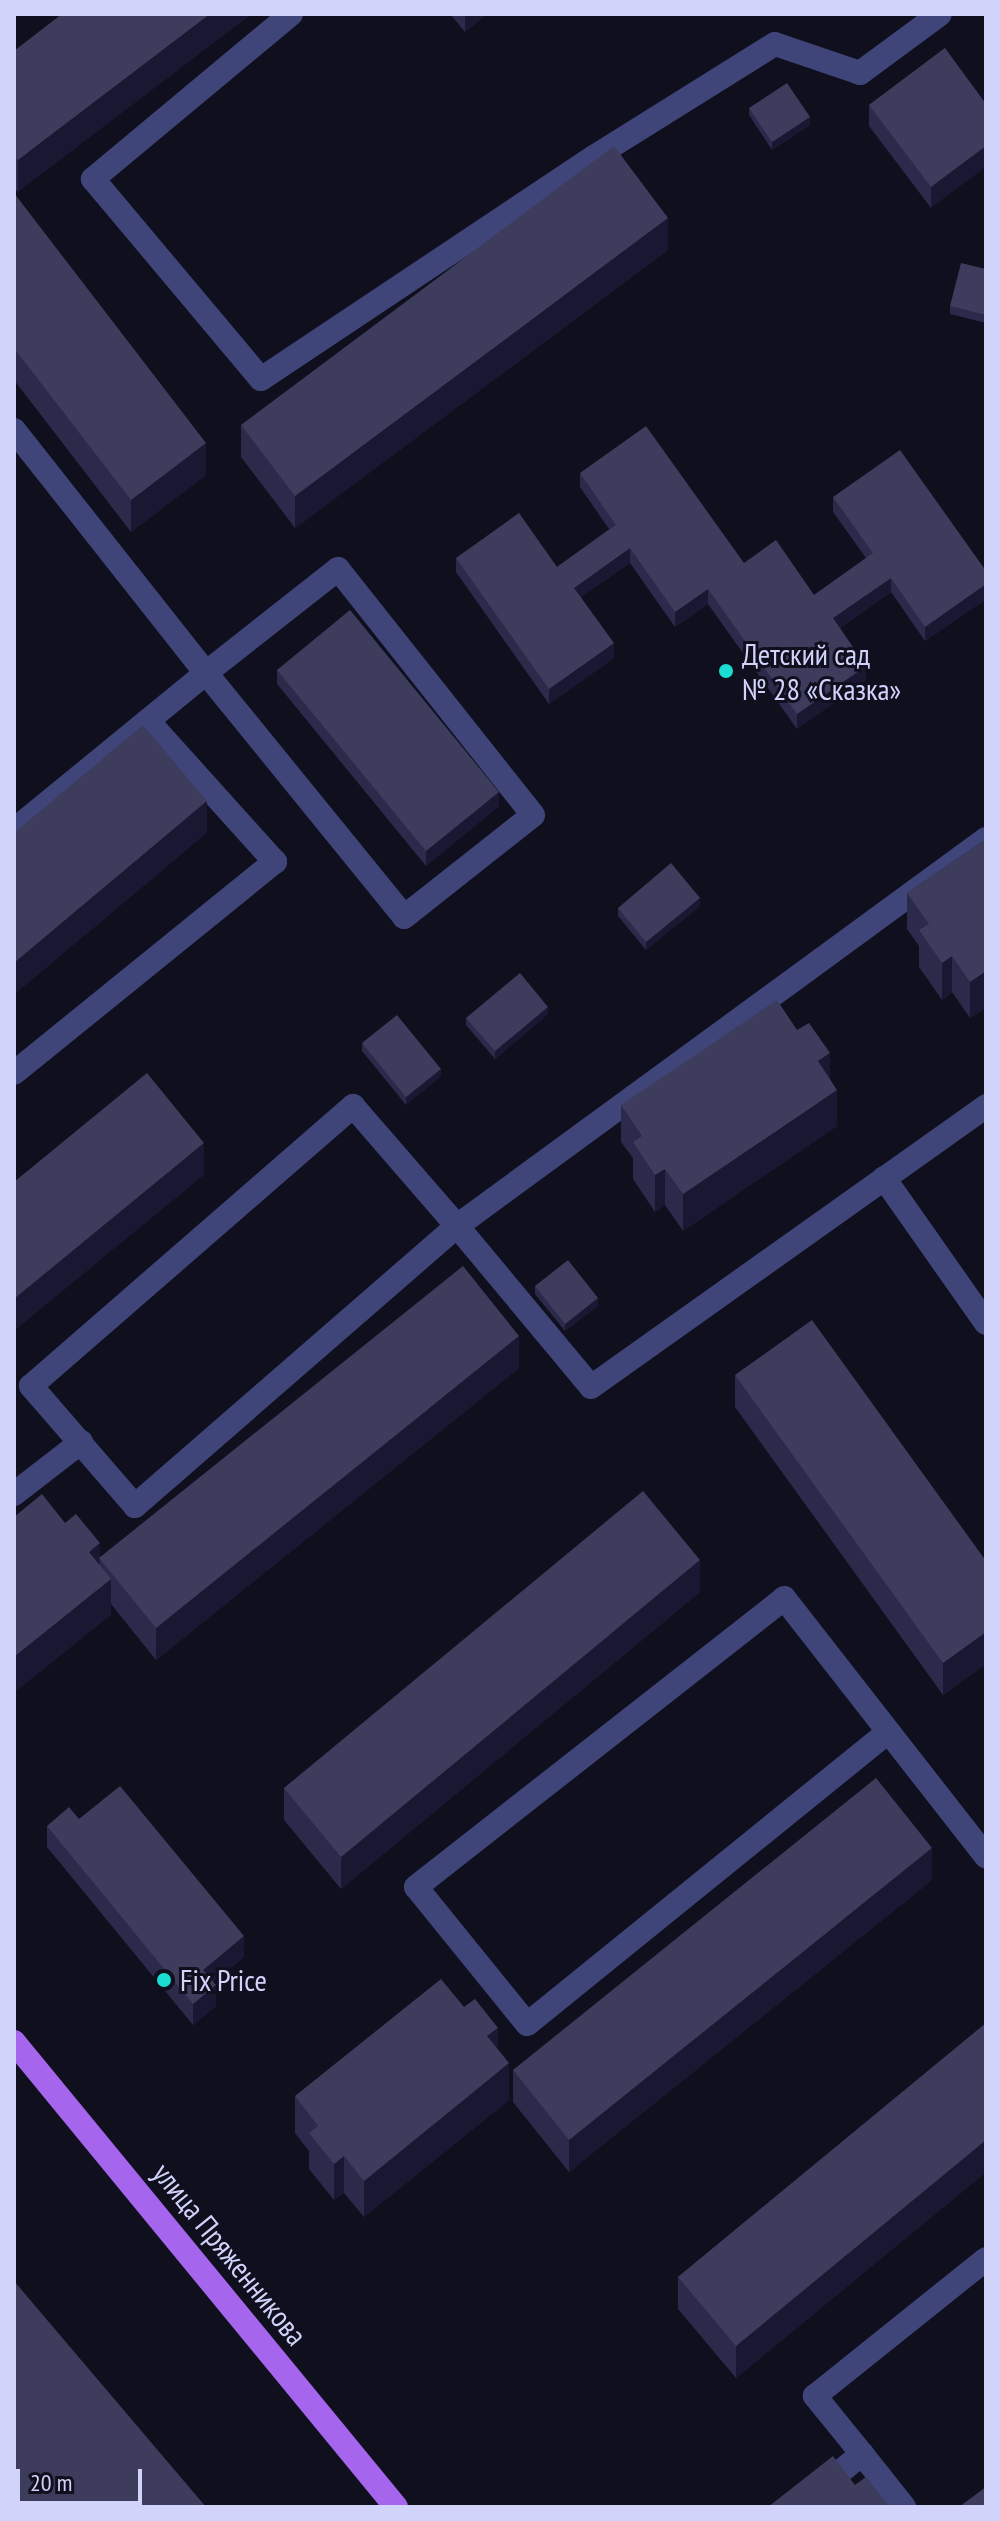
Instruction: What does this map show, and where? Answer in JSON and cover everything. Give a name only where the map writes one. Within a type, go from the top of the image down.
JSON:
[{"type":"main road","name":"улица Пряженникова","points":[[14,2042],[396,2507]]},
{"type":"lane","points":[[291,14],[93,179],[261,379],[594,157],[775,44],[860,73],[940,14]]},
{"type":"lane","points":[[14,430],[206,673],[404,917],[533,815],[338,569],[206,673],[14,830]]},
{"type":"lane","points":[[14,1073],[275,862],[148,721]]},
{"type":"lane","points":[[986,839],[457,1226],[135,1506],[31,1386],[353,1106],[457,1226],[591,1387],[986,1106]]},
{"type":"lane","points":[[884,1178],[986,1323]]},
{"type":"lane","points":[[14,1494],[81,1442]]},
{"type":"lane","points":[[888,1732],[527,2024],[416,1887],[784,1598],[986,1857]]},
{"type":"lane","points":[[904,2507],[815,2396],[986,2259]]},
{"type":"lane","points":[[797,2507],[862,2454]]},
{"type":"building","points":[[62,14],[210,14],[18,160],[14,156],[14,51]]},
{"type":"building","points":[[945,48],[986,104],[986,146],[931,187],[869,105]]},
{"type":"building","points":[[787,83],[810,117],[772,142],[749,108]]},
{"type":"building","points":[[614,146],[668,218],[295,496],[241,425]]},
{"type":"building","points":[[14,193],[206,443],[131,500],[14,348]]},
{"type":"building","points":[[961,263],[986,269],[986,315],[950,306]]},
{"type":"building","points":[[646,426],[744,563],[776,540],[814,595],[873,553],[833,497],[900,450],[986,571],[986,584],[925,627],[891,578],[833,618],[866,666],[797,714],[708,589],[675,612],[630,548],[574,588],[614,643],[549,689],[456,558],[519,513],[557,567],[616,525],[580,473]]},
{"type":"building","points":[[350,610],[499,792],[426,851],[277,670]]},
{"type":"building","points":[[143,725],[207,801],[14,963],[14,833]]},
{"type":"building","points":[[986,839],[986,971],[970,982],[952,956],[942,963],[919,930],[929,924],[907,893]]},
{"type":"building","points":[[671,863],[700,898],[646,942],[618,908]]},
{"type":"building","points":[[520,973],[548,1007],[495,1051],[466,1018]]},
{"type":"building","points":[[777,1000],[797,1030],[809,1023],[830,1053],[818,1061],[837,1090],[683,1194],[665,1169],[655,1175],[633,1142],[642,1136],[621,1105]]},
{"type":"building","points":[[397,1015],[441,1069],[406,1097],[362,1043]]},
{"type":"building","points":[[147,1073],[204,1143],[14,1299],[14,1182]]},
{"type":"building","points":[[568,1260],[598,1298],[565,1324],[535,1286]]},
{"type":"building","points":[[463,1266],[519,1336],[156,1628],[99,1558]]},
{"type":"building","points":[[812,1320],[986,1561],[986,1632],[943,1663],[735,1375]]},
{"type":"building","points":[[643,1491],[700,1560],[341,1857],[284,1788]]},
{"type":"building","points":[[42,1494],[65,1523],[76,1514],[100,1543],[89,1552],[111,1579],[14,1657],[14,1517]]},
{"type":"building","points":[[876,1778],[932,1848],[569,2140],[513,2070]]},
{"type":"building","points":[[120,1786],[244,1936],[203,1970],[216,1985],[193,2004],[47,1826],[69,1807],[79,1819]]},
{"type":"building","points":[[441,1979],[464,2007],[475,1999],[498,2028],[487,2036],[509,2063],[364,2181],[344,2156],[334,2164],[309,2133],[318,2126],[295,2096]]},
{"type":"building","points":[[986,2023],[986,2140],[736,2346],[678,2277]]},
{"type":"building","points":[[14,2281],[206,2507],[14,2507]]},
{"type":"building","points":[[833,2456],[855,2485],[866,2477],[889,2506],[768,2507]]},
{"type":"building","points":[[986,2487],[986,2507],[959,2507]]},
{"type":"place","name":"Детский сад № 28 «Сказка»","points":[[726,671]]},
{"type":"place","name":"Fix Price","points":[[164,1980]]}]
